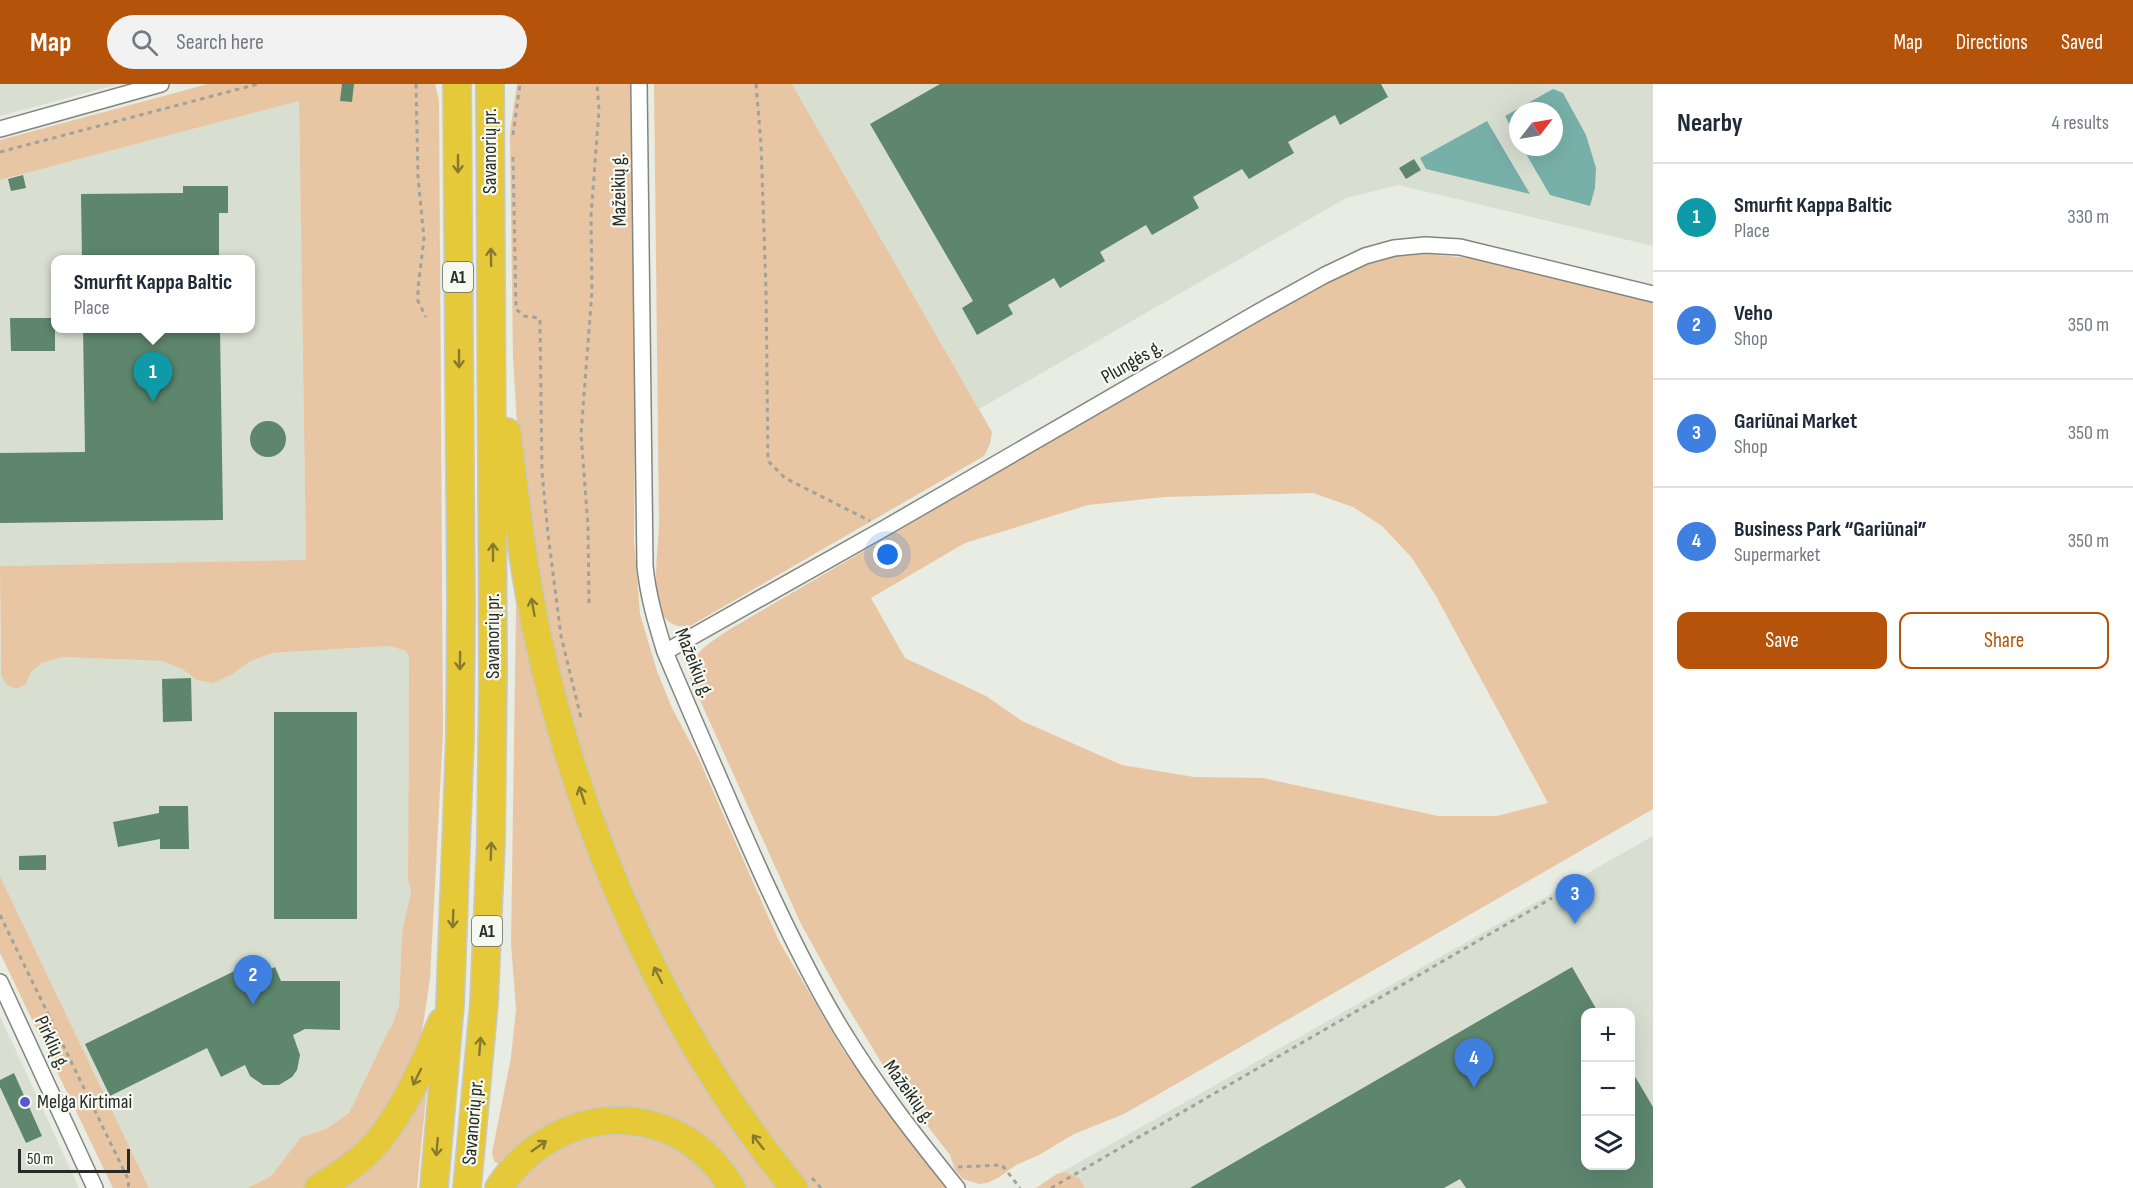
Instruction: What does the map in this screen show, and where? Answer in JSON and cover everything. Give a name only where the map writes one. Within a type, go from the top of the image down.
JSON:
[{"type":"highway","name":"Savanorių pr.","points":[[467,1188],[484,1003],[491,841],[493,673],[490,84]]},
{"type":"highway","name":"Savanorių pr.","points":[[434,1188],[450,1005],[460,738],[461,614],[453,91]]},
{"type":"highway","points":[[492,316],[515,494],[540,645],[558,716],[586,808],[624,905],[680,1019],[747,1128],[800,1180]]},
{"type":"highway","points":[[318,1188],[344,1172],[378,1142],[394,1119],[418,1074],[450,1005]]},
{"type":"highway","points":[[499,1188],[525,1156],[555,1135],[584,1123],[620,1120],[660,1128],[694,1145],[720,1170],[732,1188]]},
{"type":"street","points":[[0,129],[161,84]]},
{"type":"street","name":"Mažeikių g.","points":[[639,84],[645,566],[648,592],[665,652],[748,843],[816,986],[879,1087],[957,1188]]},
{"type":"street","name":"Plungės g.","points":[[665,652],[885,528],[1260,311],[1365,256],[1425,245],[1460,247],[1653,294]]},
{"type":"street","name":"Pirklių g.","points":[[0,982],[95,1188]]},
{"type":"path","points":[[0,152],[258,84]]},
{"type":"path","points":[[416,84],[418,177],[424,239],[418,294],[420,308],[426,317]]},
{"type":"path","points":[[512,136],[520,84]]},
{"type":"path","points":[[589,603],[588,526],[581,434],[592,291],[591,216],[599,110],[597,84]]},
{"type":"path","points":[[756,84],[761,144],[766,290],[768,462],[785,478],[885,528]]},
{"type":"path","points":[[513,148],[516,309],[524,316],[539,318],[540,322],[542,472],[548,534],[561,636],[583,726]]},
{"type":"path","points":[[1051,1188],[1552,898]]},
{"type":"path","points":[[0,915],[129,1181],[130,1188]]},
{"type":"path","points":[[940,1168],[999,1164],[1007,1169],[1020,1188]]},
{"type":"path","points":[[800,1180],[821,1188]]},
{"type":"shaded area","points":[[0,84],[119,84],[0,116]]},
{"type":"shaded area","points":[[208,84],[435,84],[439,101],[443,733],[430,979],[419,1051],[370,1139],[306,1188],[247,1188],[271,1176],[301,1137],[326,1129],[348,1113],[392,1026],[399,1005],[402,932],[411,892],[408,880],[409,657],[405,651],[390,646],[272,653],[249,662],[233,674],[213,683],[197,680],[182,669],[162,661],[62,657],[42,663],[32,671],[26,684],[17,689],[7,685],[1,675],[0,566],[306,560],[299,101],[0,180],[0,140]]},
{"type":"shaded area","points":[[517,84],[631,84],[636,266],[634,540],[640,614],[657,671],[672,708],[698,757],[779,941],[843,1050],[946,1188],[804,1188],[732,1091],[640,924],[557,686],[519,458],[513,358],[510,132]]},
{"type":"shaded area","points":[[654,84],[792,84],[992,432],[990,444],[984,456],[690,626],[677,626],[666,619],[657,596],[656,582],[659,527]]},
{"type":"shaded area","points":[[792,84],[1653,84],[1653,246],[1398,185],[1346,198],[979,409]]},
{"type":"shaded area","points":[[299,101],[306,561],[0,566],[0,180]]},
{"type":"shaded area","points":[[1428,254],[1499,261],[1653,301],[1653,809],[1124,1114],[1074,1134],[987,1183],[979,1184],[963,1179],[955,1170],[950,1155],[892,1080],[842,998],[801,924],[690,678],[697,655],[727,631],[1281,307],[1361,266],[1397,256]],"holes":[[[1313,493],[1353,507],[1382,526],[1412,558],[1436,596],[1548,803],[1497,816],[1438,816],[1263,778],[1194,777],[1122,765],[1022,721],[986,696],[905,658],[871,598],[965,543],[1088,505],[1165,497]]]},
{"type":"shaded area","points":[[516,606],[576,810],[780,1188],[745,1188],[716,1149],[694,1129],[668,1118],[635,1113],[601,1112],[565,1118],[540,1131],[500,1165],[494,1161],[492,1153],[511,1057],[516,1009],[511,944]]},
{"type":"shaded area","points":[[0,640],[1,675],[26,684],[32,671],[42,663],[62,657],[162,661],[182,669],[197,680],[233,674],[249,662],[272,653],[390,646],[405,651],[409,658],[408,880],[411,892],[402,932],[399,1005],[392,1026],[347,1113],[326,1129],[301,1137],[271,1176],[247,1188],[149,1188],[0,876]]},
{"type":"shaded area","points":[[1653,836],[1653,1188],[1041,1188],[1041,1184]]},
{"type":"shaded area","points":[[0,876],[149,1188],[113,1188],[0,953]]},
{"type":"shaded area","points":[[0,1016],[79,1188],[0,1188]]},
{"type":"shaded area","points":[[427,1087],[417,1188],[332,1188]]},
{"type":"shaded area","points":[[607,1127],[670,1139],[723,1188],[507,1188],[546,1147]]},
{"type":"shaded area","points":[[1065,1172],[1079,1178],[1085,1188],[1036,1188],[1057,1174]]},
{"type":"water","points":[[1553,89],[1563,93],[1586,135],[1596,168],[1595,188],[1590,206],[1550,195],[1527,156],[1563,156],[1563,102],[1530,102]]},
{"type":"water","points":[[1487,121],[1530,194],[1426,169],[1420,158]]},
{"type":"building","points":[[342,84],[354,84],[352,102],[340,101]]},
{"type":"building","points":[[940,84],[1381,84],[1388,97],[1340,125],[1335,115],[1288,142],[1294,153],[1249,179],[1242,169],[1193,197],[1199,208],[1152,235],[1146,225],[1100,252],[1105,261],[1060,288],[1054,278],[1008,305],[1013,314],[977,335],[962,308],[973,301],[870,124]]},
{"type":"building","points":[[1414,159],[1421,170],[1406,179],[1399,168]]},
{"type":"building","points":[[23,175],[26,188],[11,191],[8,179]]},
{"type":"building","points":[[183,186],[228,186],[228,213],[219,213],[219,255],[82,255],[81,194],[183,193]]},
{"type":"building","points":[[10,318],[51,318],[51,333],[55,333],[55,351],[11,351]]},
{"type":"building","points":[[83,333],[220,333],[223,520],[0,523],[0,453],[85,452]]},
{"type":"building","points":[[268,421],[281,426],[286,439],[281,452],[268,457],[255,452],[250,439],[255,426]]},
{"type":"building","points":[[191,678],[192,721],[163,722],[162,679]]},
{"type":"building","points":[[274,712],[357,712],[357,919],[274,919]]},
{"type":"building","points":[[159,806],[188,806],[189,849],[160,849],[160,839],[118,847],[113,822],[159,813]]},
{"type":"building","points":[[46,855],[46,870],[19,870],[19,856]]},
{"type":"building","points":[[257,960],[263,973],[275,967],[281,981],[340,981],[340,1030],[305,1029],[293,1035],[300,1055],[297,1070],[292,1077],[279,1085],[263,1085],[250,1076],[245,1065],[221,1077],[207,1048],[110,1096],[85,1044]]},
{"type":"building","points":[[1572,967],[1596,1008],[1581,1008],[1581,1170],[1635,1170],[1635,1076],[1653,1107],[1653,1188],[1466,1188],[1460,1179],[1444,1188],[1190,1188]]},
{"type":"building","points":[[14,1073],[42,1136],[26,1143],[0,1087],[0,1080]]},
{"type":"place","name":"Smurfit Kappa Baltic","points":[[153,402]]},
{"type":"place","name":"Gariūnai Market","points":[[1575,924]]},
{"type":"place","name":"Veho","points":[[253,1005]]},
{"type":"place","name":"Business Park “Gariūnai”","points":[[1474,1088]]},
{"type":"place","name":"Melga Kirtimai","points":[[25,1102]]}]
